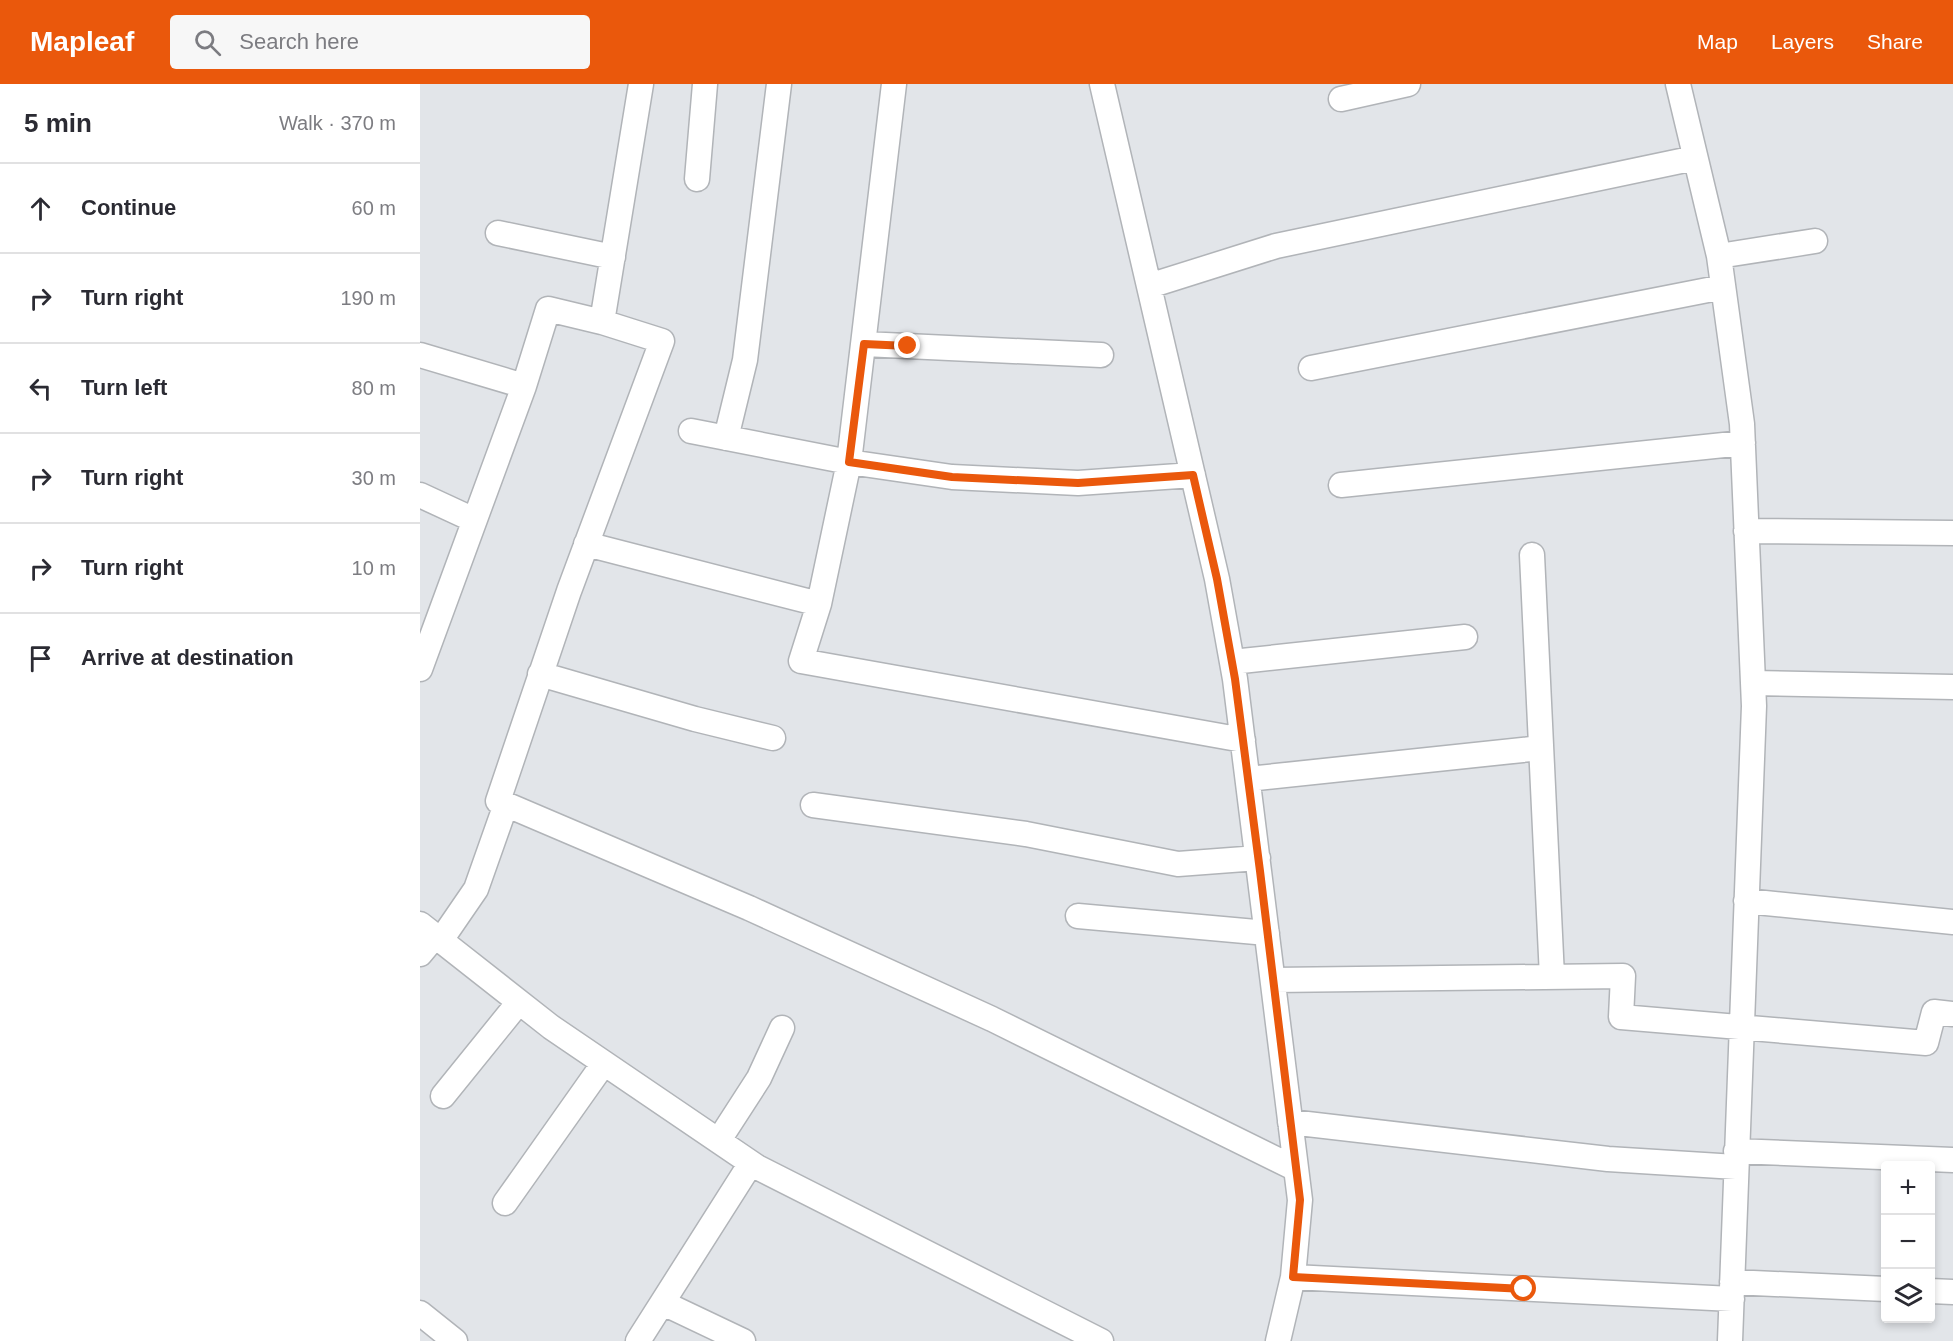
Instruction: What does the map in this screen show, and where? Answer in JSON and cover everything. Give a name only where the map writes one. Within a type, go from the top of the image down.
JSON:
[{"type":"street","points":[[602,322],[640,84]]},
{"type":"street","points":[[697,179],[705,84]]},
{"type":"street","points":[[726,438],[745,360],[779,84]]},
{"type":"street","points":[[894,84],[849,462],[819,604],[801,660],[1243,740]]},
{"type":"street","points":[[1102,84],[1217,579],[1243,740],[1300,1200],[1293,1277],[1278,1341]]},
{"type":"street","points":[[1341,99],[1408,84]]},
{"type":"street","points":[[1678,84],[1719,256],[1742,424],[1754,706],[1730,1341]]},
{"type":"street","points":[[1149,286],[1276,246],[1695,158]]},
{"type":"street","points":[[498,233],[614,256]]},
{"type":"street","points":[[1719,256],[1815,241]]},
{"type":"street","points":[[1311,368],[1723,287]]},
{"type":"street","points":[[420,669],[524,386],[548,309],[602,322],[662,341],[586,544],[498,801],[749,908],[992,1019],[1296,1169]]},
{"type":"street","points":[[864,344],[1101,355]]},
{"type":"street","points":[[420,355],[524,386]]},
{"type":"street","points":[[691,431],[849,462],[952,477],[1078,483],[1193,475]]},
{"type":"street","points":[[1341,485],[1743,443]]},
{"type":"street","points":[[420,495],[474,520]]},
{"type":"street","points":[[1746,531],[1953,533]]},
{"type":"street","points":[[586,544],[819,604]]},
{"type":"street","points":[[1532,555],[1552,977]]},
{"type":"street","points":[[1232,662],[1465,638]]},
{"type":"street","points":[[540,674],[695,719],[773,738]]},
{"type":"street","points":[[1753,682],[1953,687]]},
{"type":"street","points":[[1248,778],[1541,748]]},
{"type":"street","points":[[420,954],[432,933],[476,889],[507,804]]},
{"type":"street","points":[[813,805],[1026,834],[1178,864],[1258,858]]},
{"type":"street","points":[[1746,901],[1953,922]]},
{"type":"street","points":[[1078,916],[1267,933]]},
{"type":"street","points":[[432,933],[551,1027],[751,1163],[910,1246],[1101,1341]]},
{"type":"street","points":[[1273,980],[1623,976],[1621,1017],[1926,1043],[1934,1012],[1953,1014]]},
{"type":"street","points":[[443,1096],[519,1002]]},
{"type":"street","points":[[719,1140],[759,1078],[782,1028]]},
{"type":"street","points":[[505,1203],[604,1063]]},
{"type":"street","points":[[1290,1122],[1608,1159],[1953,1160]]},
{"type":"street","points":[[638,1341],[751,1163]]},
{"type":"street","points":[[1293,1277],[1732,1290],[1881,1289]]},
{"type":"street","points":[[1935,1291],[1953,1292]]},
{"type":"street","points":[[663,1303],[743,1341]]},
{"type":"street","points":[[420,1313],[455,1341]]},
{"type":"route","points":[[908,346],[864,344],[849,462],[952,477],[1078,483],[1193,475],[1217,579],[1235,679],[1260,871],[1300,1200],[1293,1277],[1524,1289]]}]
